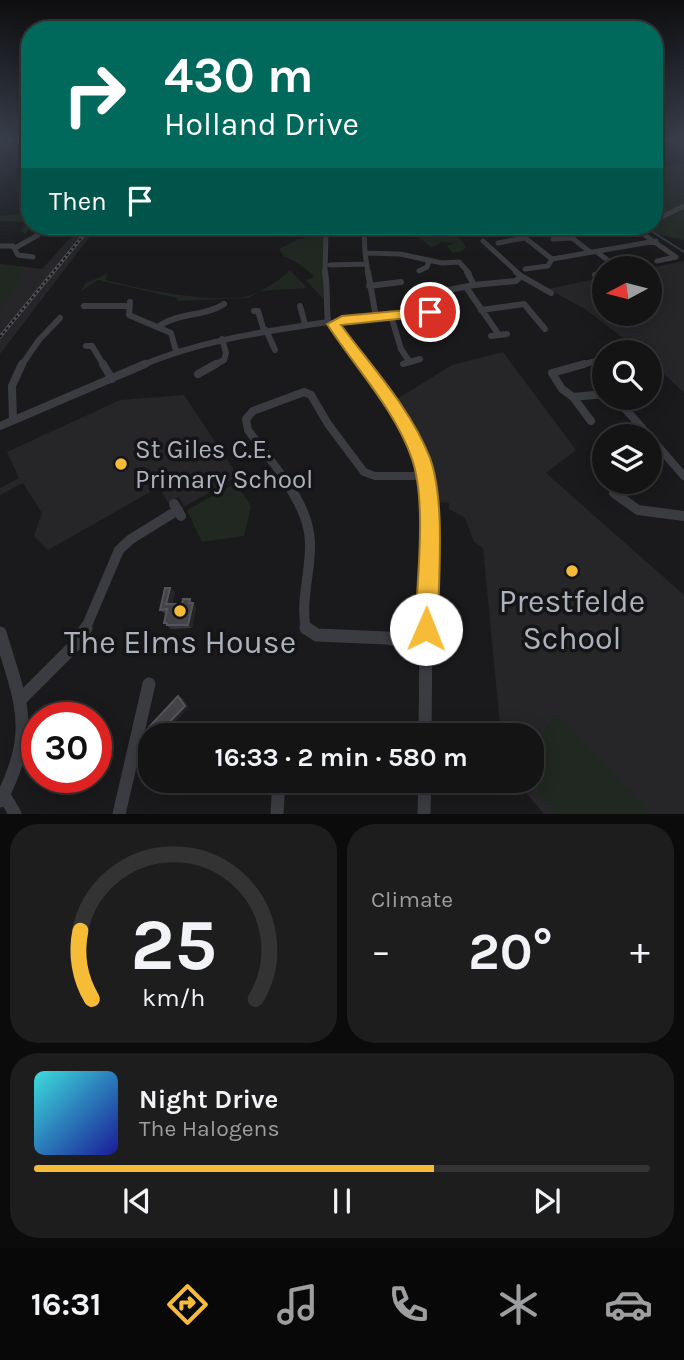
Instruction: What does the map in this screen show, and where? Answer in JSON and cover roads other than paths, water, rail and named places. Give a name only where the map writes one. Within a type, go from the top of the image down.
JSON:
[{"type":"street","points":[[663,216],[684,206]]},
{"type":"street","points":[[0,246],[15,248],[38,235]]},
{"type":"street","points":[[326,235],[325,274],[329,286],[326,303],[331,323],[407,427],[426,476],[429,521],[425,723]]},
{"type":"street","points":[[364,235],[365,264],[376,317]]},
{"type":"street","points":[[521,235],[552,259],[656,241]]},
{"type":"street","points":[[646,235],[676,254],[676,257],[663,261]]},
{"type":"street","points":[[552,239],[572,237],[600,256]]},
{"type":"street","points":[[498,243],[524,238]]},
{"type":"street","points":[[483,241],[500,259],[524,270],[541,290],[551,293]]},
{"type":"street","points":[[15,248],[18,255],[35,255],[27,262]]},
{"type":"street","points":[[365,253],[400,254],[444,264],[458,262],[472,277],[474,285]]},
{"type":"street","points":[[0,426],[176,351],[222,339],[305,324],[433,311],[440,304],[443,291],[516,281],[524,270],[548,266],[552,259]]},
{"type":"street","points":[[425,270],[429,261]]},
{"type":"street","points":[[330,265],[365,264]]},
{"type":"street","points":[[369,286],[398,285]]},
{"type":"street","points":[[466,287],[499,335]]},
{"type":"street","points":[[94,305],[98,296]]},
{"type":"street","points":[[84,306],[130,304],[132,317],[159,326],[174,337],[176,351]]},
{"type":"street","points":[[481,310],[524,304],[548,328],[535,330]]},
{"type":"street","points":[[300,305],[305,324]]},
{"type":"street","points":[[159,326],[176,314],[210,311],[223,306]]},
{"type":"street","points":[[258,310],[265,331],[276,347]]},
{"type":"street","points":[[391,316],[406,362],[420,359]]},
{"type":"street","points":[[13,420],[11,390],[15,378],[46,331],[58,321]]},
{"type":"street","points":[[201,371],[220,364],[226,357],[222,339]]},
{"type":"street","points":[[91,345],[112,379]]},
{"type":"street","points":[[591,421],[573,397],[562,389],[552,373],[592,362]]},
{"type":"street","points":[[426,476],[375,476],[364,472],[308,393],[300,392],[253,411],[246,419],[248,430],[305,514],[310,543],[303,623],[306,630],[317,635],[387,638],[426,645]]},
{"type":"street","points":[[573,397],[592,395]]},
{"type":"street","points":[[662,454],[684,476]]},
{"type":"street","points":[[614,494],[638,510],[684,516]]},
{"type":"street","points":[[20,700],[77,643],[90,621],[119,550],[131,539],[178,510]]},
{"type":"street","points":[[0,633],[20,700],[25,738],[21,758],[2,798],[15,814]]},
{"type":"street","points":[[119,814],[149,684]]},
{"type":"street","points":[[277,814],[278,793]]},
{"type":"street","points":[[425,793],[425,814]]},
{"type":"waterway","points":[[657,235],[684,252]]},
{"type":"railway","points":[[0,337],[84,235]]},
{"type":"place","name":"St Giles C.E. Primary School","points":[[121,464]]},
{"type":"place","name":"Prestfelde School","points":[[572,571]]},
{"type":"place","name":"The Elms House","points":[[180,611]]}]
